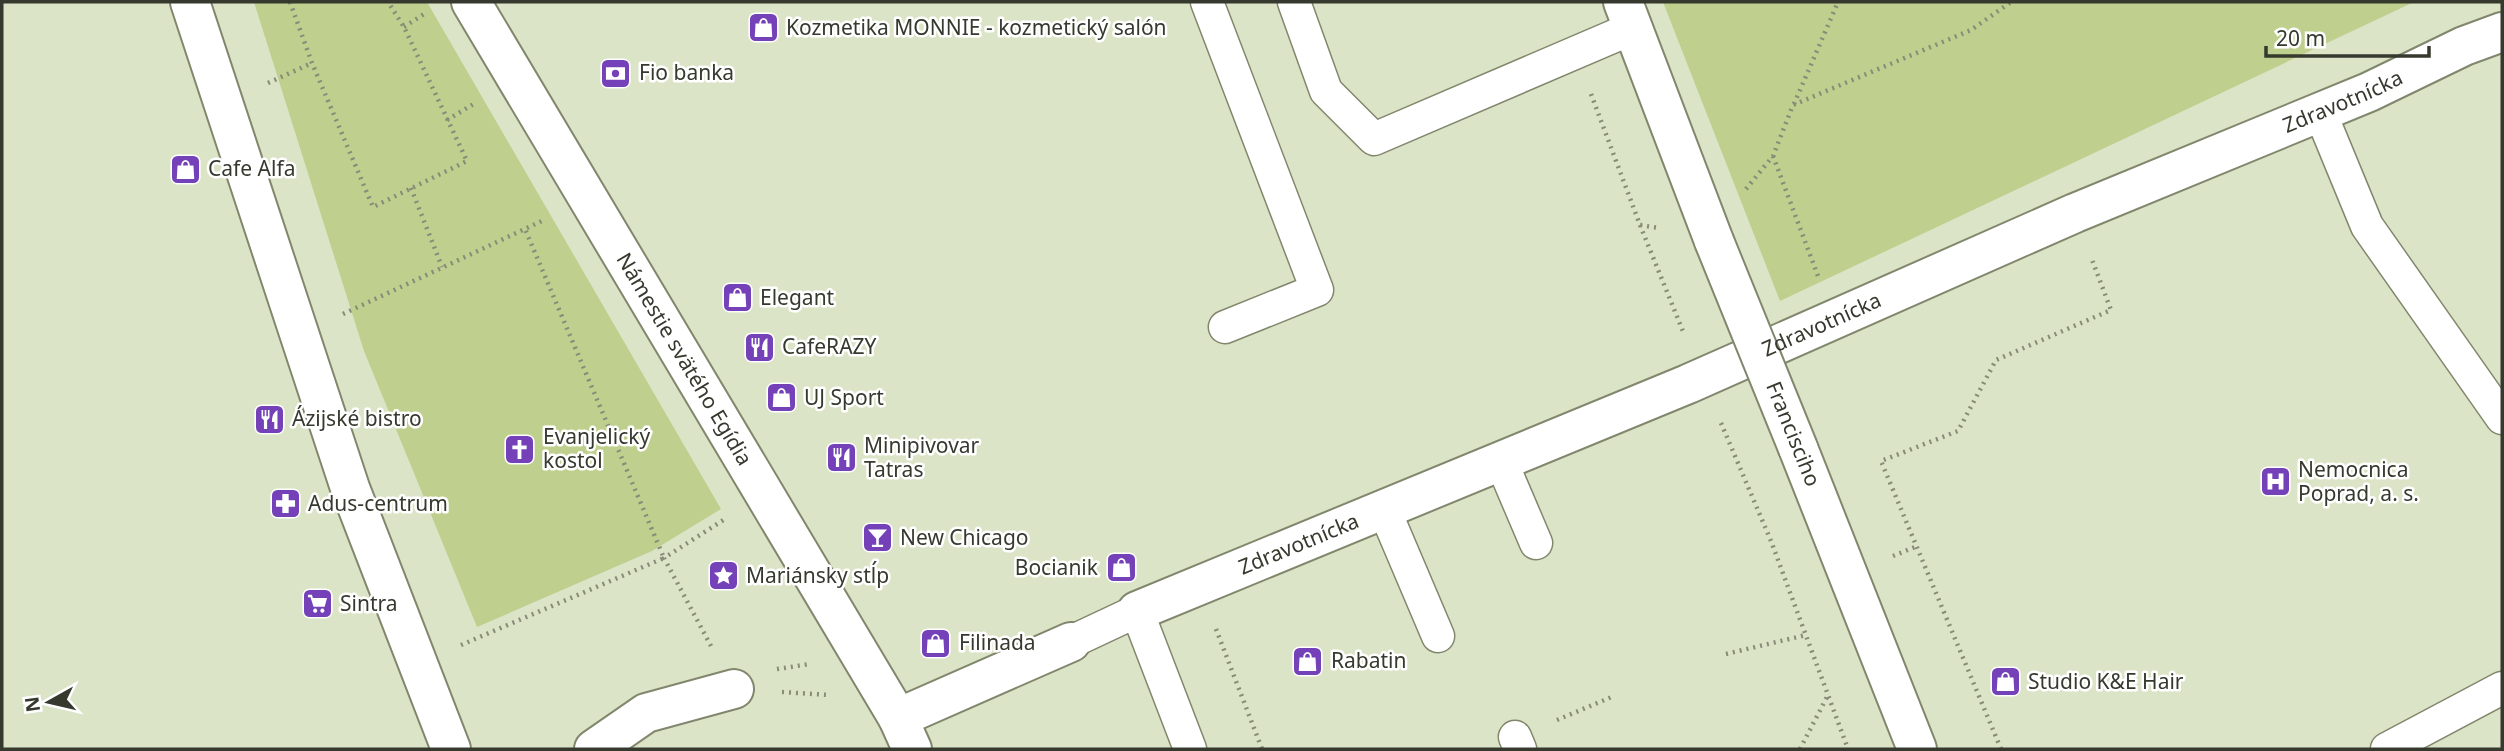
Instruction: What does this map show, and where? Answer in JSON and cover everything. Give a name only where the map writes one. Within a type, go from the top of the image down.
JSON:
[{"type":"street","points":[[190,2],[350,488],[450,749]]},
{"type":"street","name":"Námestie svätého Egídia","points":[[471,2],[905,734]]},
{"type":"street","name":"Francisciho","points":[[1628,15],[1714,241],[1917,749]]},
{"type":"street","name":"Zdravotnícka","points":[[1138,611],[1688,384],[2074,213],[2320,112],[2464,46],[2502,32]]},
{"type":"street","points":[[905,734],[1071,642]]},
{"type":"street","points":[[594,749],[646,713],[731,683]]},
{"type":"lane","points":[[1208,2],[1317,290],[1225,327]]},
{"type":"lane","points":[[1294,2],[1326,91],[1374,139],[1576,53],[1628,15]]},
{"type":"lane","points":[[2320,112],[2367,226],[2502,418]]},
{"type":"lane","points":[[1501,461],[1536,543]]},
{"type":"lane","points":[[1384,509],[1438,636]]},
{"type":"lane","points":[[1071,642],[1138,611],[1190,749]]},
{"type":"lane","points":[[2388,749],[2502,688]]},
{"type":"path","points":[[290,2],[312,63],[373,207],[467,161],[404,27],[388,2]]},
{"type":"path","points":[[1743,193],[1773,156],[1838,2]]},
{"type":"path","points":[[1793,105],[1971,30],[2011,2]]},
{"type":"path","points":[[1576,53],[1685,337]]},
{"type":"path","points":[[271,82],[312,63]]},
{"type":"path","points":[[1773,156],[1819,278]]},
{"type":"path","points":[[411,188],[442,267]]},
{"type":"path","points":[[360,306],[589,199]]},
{"type":"path","points":[[1640,225],[1667,230]]},
{"type":"path","points":[[526,229],[664,558],[731,683]]},
{"type":"path","points":[[2001,749],[1881,461],[1958,431],[1996,360],[2111,310],[2087,246]]},
{"type":"path","points":[[1716,413],[1771,541],[1848,749]]},
{"type":"path","points":[[475,639],[664,558],[765,495]]},
{"type":"path","points":[[1890,557],[1915,547]]},
{"type":"path","points":[[1727,654],[1806,635]]},
{"type":"path","points":[[731,683],[834,661],[870,672]]},
{"type":"path","points":[[1230,669],[1262,749]]},
{"type":"path","points":[[731,683],[830,696]]},
{"type":"path","points":[[1800,749],[1828,695]]},
{"type":"green space","points":[[254,2],[427,2],[721,509],[652,551],[477,627],[364,351]]},
{"type":"green space","points":[[1663,2],[2414,2],[1780,301]]},
{"type":"place","name":"Kozmetika MONNIE - kozmetický salón","points":[[763,28]]},
{"type":"place","name":"Fio banka","points":[[616,73]]},
{"type":"place","name":"Cafe Alfa","points":[[185,169]]},
{"type":"place","name":"Elegant","points":[[737,298]]},
{"type":"place","name":"CafeRAZY","points":[[759,347]]},
{"type":"place","name":"UJ Sport","points":[[781,398]]},
{"type":"place","name":"Ázijské bistro","points":[[269,419]]},
{"type":"place","name":"Evanjelický kostol","points":[[520,449]]},
{"type":"place","name":"Minipivovar Tatras","points":[[841,458]]},
{"type":"place","name":"Nemocnica Poprad, a. s.","points":[[2275,482]]},
{"type":"place","name":"Adus-centrum","points":[[285,504]]},
{"type":"place","name":"New Chicago","points":[[877,538]]},
{"type":"place","name":"Bocianik","points":[[1121,568]]},
{"type":"place","name":"Mariánsky stĺp","points":[[723,576]]},
{"type":"place","name":"Sintra","points":[[317,604]]},
{"type":"place","name":"Filinada","points":[[936,643]]},
{"type":"place","name":"Rabatin","points":[[1308,661]]},
{"type":"place","name":"Studio K&E Hair","points":[[2005,682]]}]
